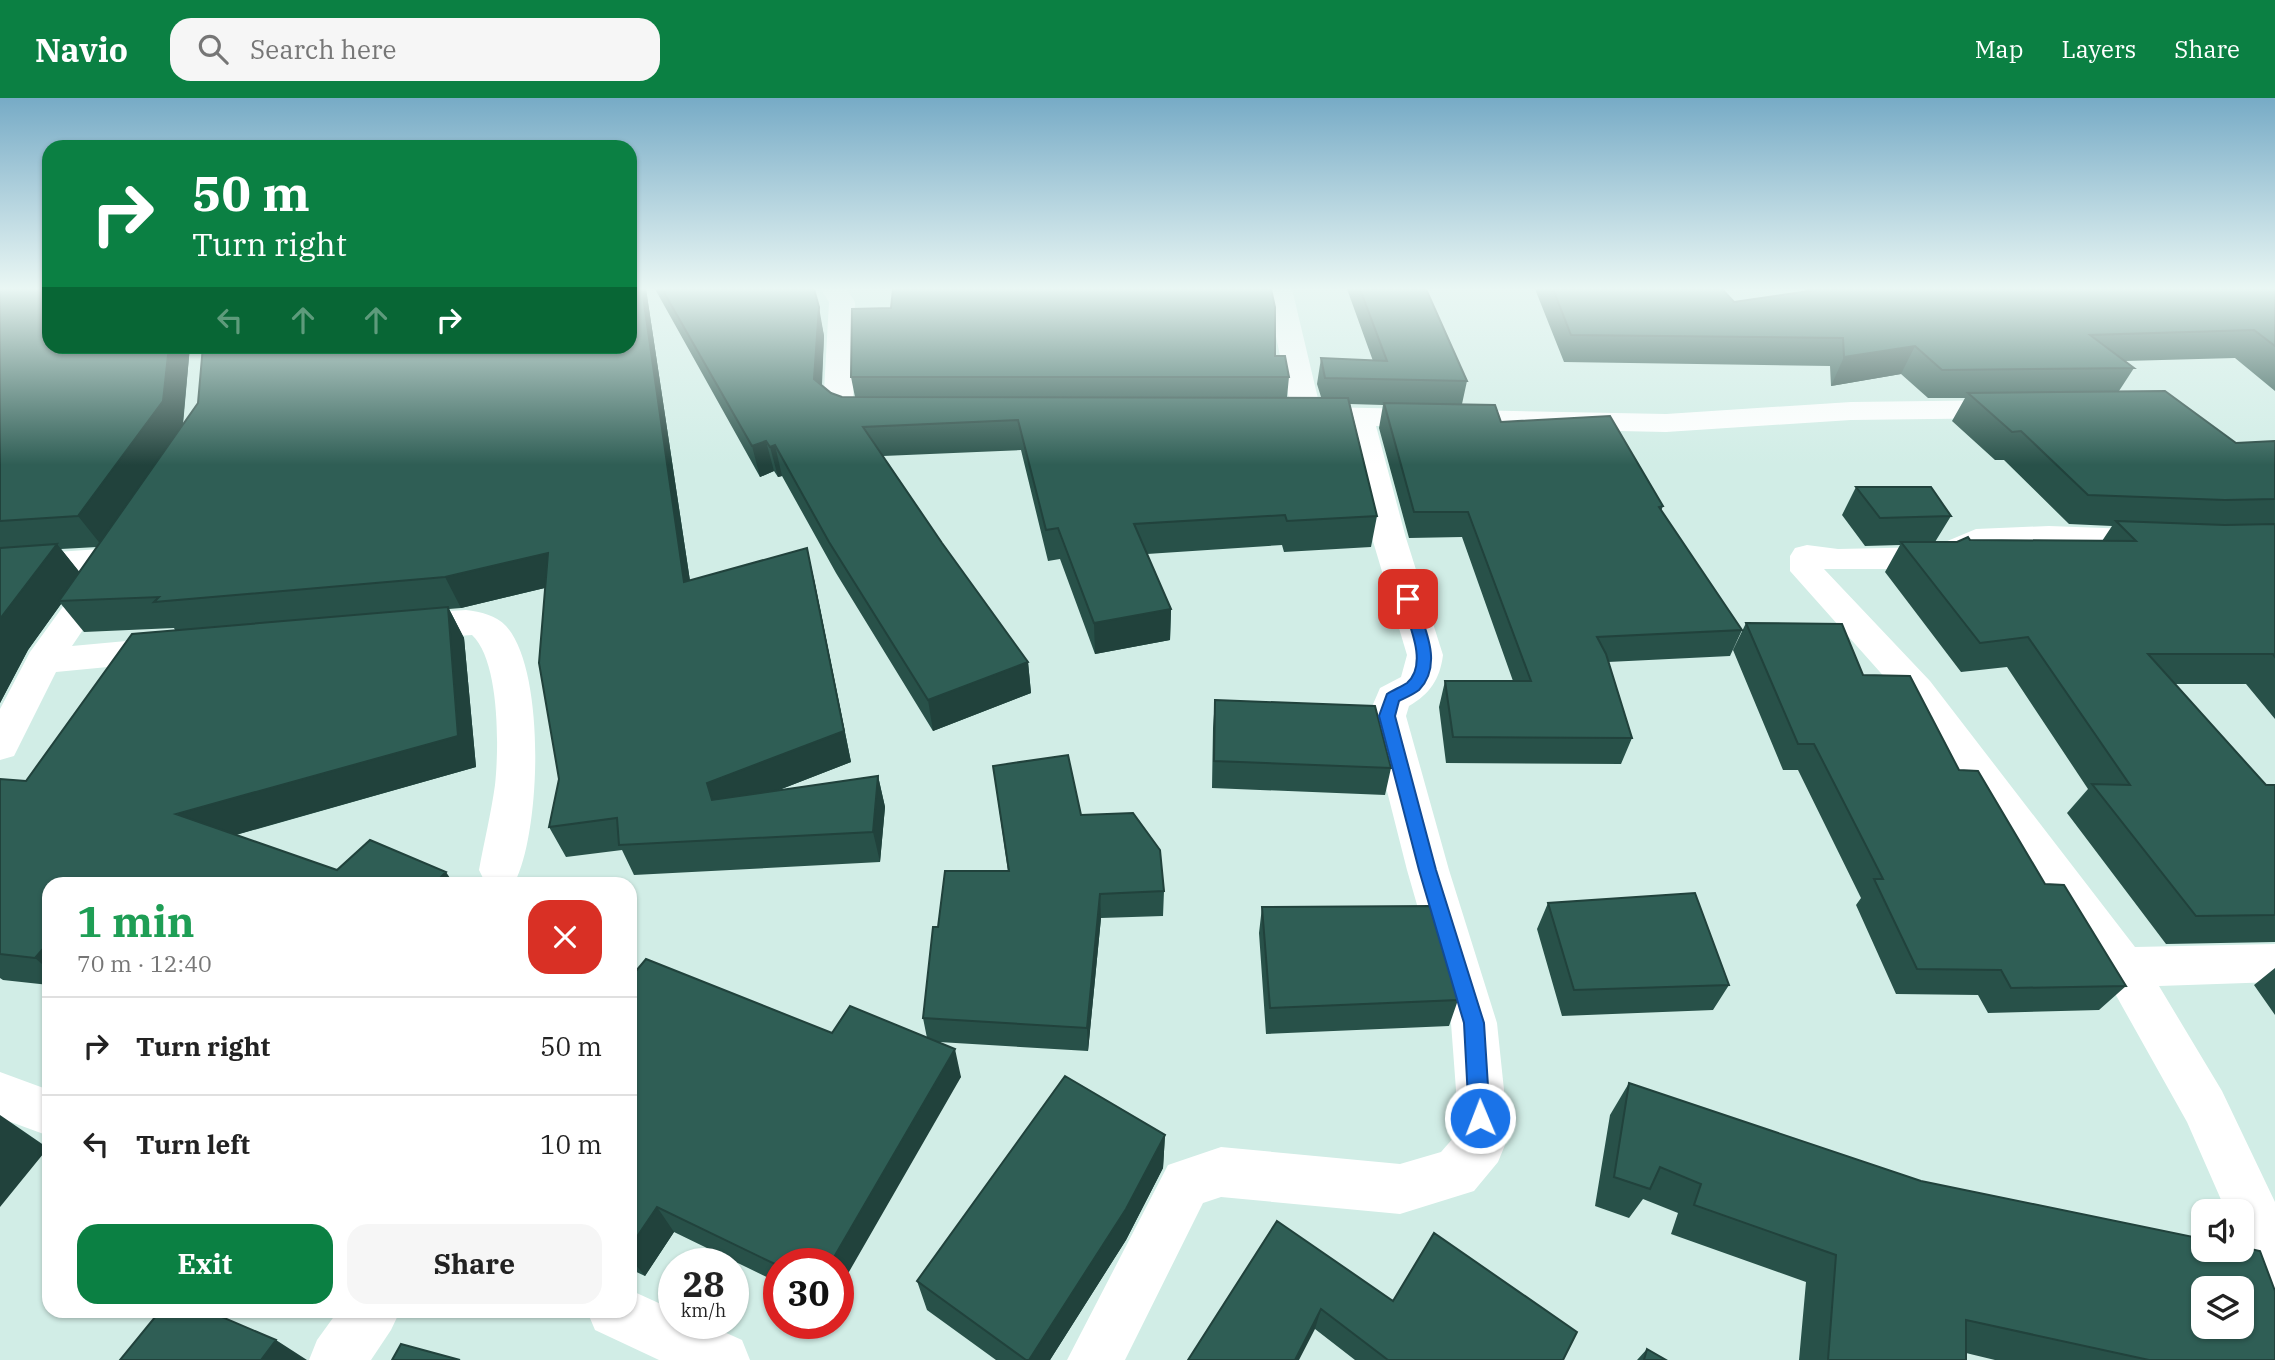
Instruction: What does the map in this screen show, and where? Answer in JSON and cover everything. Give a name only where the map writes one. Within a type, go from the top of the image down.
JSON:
[{"type":"street","points":[[840,348],[838,409],[848,415],[904,415]]},
{"type":"street","points":[[1286,348],[1293,415],[1666,423],[1851,411],[2031,409]]},
{"type":"street","points":[[1095,1360],[1186,1183],[1221,1172],[1400,1189],[1456,1173],[1480,1145],[1474,1023],[1428,870],[1387,716],[1393,698],[1413,686],[1419,678],[1425,655],[1389,538],[1359,417]]},
{"type":"street","points":[[2188,541],[2049,537],[1976,539],[1939,558],[1838,560],[1807,556],[1807,571],[1917,690],[2124,967],[2206,1107],[2267,1244],[2275,1286]]},
{"type":"street","points":[[0,567],[122,547],[43,661],[0,746]]},
{"type":"street","points":[[376,630],[456,622],[485,626],[497,638],[509,668],[516,771],[500,870]]},
{"type":"street","points":[[43,661],[209,645]]},
{"type":"street","points":[[2124,967],[2275,963]]},
{"type":"street","points":[[0,1095],[42,1110]]},
{"type":"street","points":[[337,1360],[367,1318]]},
{"type":"street","points":[[629,1318],[722,1360]]},
{"type":"building","points":[[0,348],[42,348],[42,354],[168,354],[163,401],[78,516],[0,521]]},
{"type":"building","points":[[637,348],[650,348],[684,582],[807,548],[844,731],[707,783],[712,800],[878,776],[873,832],[619,845],[617,818],[549,827],[559,779],[539,663],[548,553],[445,577],[154,602],[159,597],[59,601],[198,403],[202,354],[637,354]]},
{"type":"building","points":[[696,348],[816,348],[814,379],[831,393],[842,397],[1348,398],[1377,516],[1287,521],[1285,515],[1134,524],[1171,609],[1094,623],[1058,528],[1046,530],[1018,420],[863,427],[1028,662],[928,700],[829,542],[775,445],[770,447],[766,441],[752,446]]},
{"type":"building","points":[[851,348],[1275,348],[1275,356],[1285,356],[1289,377],[851,377]]},
{"type":"building","points":[[1382,348],[1452,348],[1467,381],[1325,378],[1321,358],[1387,361]]},
{"type":"building","points":[[1844,348],[1903,348],[1844,357]]},
{"type":"building","points":[[1917,348],[2107,348],[2134,368],[1942,370]]},
{"type":"building","points":[[2165,391],[2236,443],[2275,441],[2275,499],[2088,495],[2021,431],[2012,432],[1968,393]]},
{"type":"building","points":[[1384,403],[1495,405],[1501,422],[1610,416],[1663,506],[1659,507],[1742,630],[1597,637],[1606,654],[1632,738],[1453,737],[1445,681],[1531,681],[1468,512],[1414,512]]},
{"type":"building","points":[[1856,487],[1931,487],[1951,516],[1880,518]]},
{"type":"building","points":[[2116,521],[2275,524],[2275,657],[2273,654],[2148,654],[2266,785],[2275,785],[2275,915],[2196,916],[2092,784],[2130,785],[2028,637],[1980,643],[1901,542],[1957,542],[1968,537],[1970,540],[2136,541]]},
{"type":"building","points":[[57,544],[0,619],[0,548]]},
{"type":"building","points":[[448,607],[458,736],[176,814],[337,870],[370,840],[446,872],[441,877],[42,877],[42,950],[35,958],[0,954],[0,779],[26,781],[132,634]]},
{"type":"building","points":[[1746,623],[1842,624],[1863,675],[1910,676],[1959,770],[1978,771],[2045,884],[2064,885],[2126,986],[2011,988],[2001,970],[1917,969],[1874,879],[1883,879],[1814,744],[1798,744]]},
{"type":"building","points":[[1215,700],[1375,706],[1391,768],[1214,761]]},
{"type":"building","points":[[1068,755],[1081,815],[1133,813],[1160,850],[1164,891],[1100,894],[1087,1028],[923,1018],[933,927],[938,927],[945,871],[1009,871],[993,766]]},
{"type":"building","points":[[1695,893],[1729,985],[1574,990],[1548,903]]},
{"type":"building","points":[[1430,906],[1458,1000],[1270,1008],[1262,907]]},
{"type":"building","points":[[646,959],[832,1033],[850,1006],[955,1049],[839,1248],[763,1248],[763,1258],[749,1251],[749,1248],[742,1248],[657,1207],[637,1237],[637,970]]},
{"type":"building","points":[[1065,1076],[1165,1135],[1126,1209],[1029,1360],[1026,1360],[917,1281]]},
{"type":"building","points":[[1629,1083],[1921,1181],[2191,1237],[2191,1262],[2254,1262],[2254,1250],[2260,1251],[2275,1291],[2275,1360],[2149,1360],[1966,1320],[1966,1360],[1828,1360],[1836,1255],[1694,1205],[1701,1184],[1660,1167],[1650,1189],[1614,1177]]},
{"type":"building","points":[[1277,1221],[1393,1301],[1434,1233],[1577,1332],[1563,1360],[1388,1360],[1321,1309],[1295,1360],[1188,1360]]},
{"type":"building","points":[[154,1318],[224,1318],[276,1340],[261,1360],[120,1360]]},
{"type":"building","points":[[401,1344],[460,1360],[392,1360]]},
{"type":"building","points":[[1647,1349],[1666,1360],[1644,1360]]},
{"type":"route","points":[[1408,599],[1425,655],[1423,670],[1413,686],[1393,698],[1387,708],[1387,716],[1428,870],[1474,1023],[1480,1118]]}]
